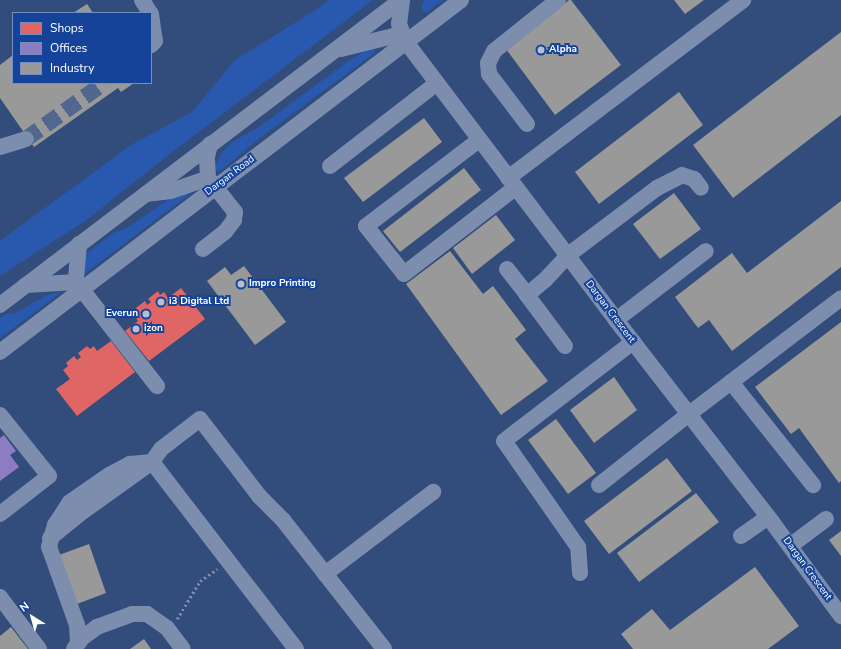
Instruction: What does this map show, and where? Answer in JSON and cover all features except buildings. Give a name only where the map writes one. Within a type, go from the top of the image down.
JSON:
[{"type":"street","points":[[142,0],[150,12]]},
{"type":"street","points":[[332,52],[404,38],[399,24],[401,0]]},
{"type":"street","points":[[0,305],[401,0]]},
{"type":"street","name":"Dargan Road","points":[[0,352],[79,285],[212,183],[404,38],[461,0]]},
{"type":"street","points":[[527,124],[489,74],[488,63],[494,52],[558,0]]},
{"type":"street","points":[[479,140],[366,226],[404,274],[511,183],[743,0]]},
{"type":"street","points":[[152,20],[155,41],[152,44]]},
{"type":"street","name":"Dargan Crescent","points":[[404,38],[511,183],[839,610]]},
{"type":"street","points":[[330,166],[436,83]]},
{"type":"street","points":[[0,147],[26,139]]},
{"type":"street","points":[[203,249],[225,232],[234,220],[235,212],[212,183],[207,156],[210,144]]},
{"type":"street","points":[[527,295],[545,280],[567,256],[657,188],[682,175],[694,179],[701,188]]},
{"type":"street","points":[[145,194],[171,191],[212,183]]},
{"type":"street","points":[[79,244],[79,285],[157,386]]},
{"type":"street","points":[[616,320],[706,251]]},
{"type":"street","points":[[507,269],[565,346]]},
{"type":"street","points":[[26,285],[79,285]]},
{"type":"street","points":[[599,485],[841,298]]},
{"type":"street","points":[[580,573],[578,547],[504,441],[633,342]]},
{"type":"street","points":[[731,382],[813,485]]},
{"type":"street","points":[[0,415],[49,476],[0,514]]},
{"type":"street","points":[[152,462],[161,449],[200,419],[259,496],[283,520],[384,649]]},
{"type":"street","points":[[76,646],[77,625],[49,547],[50,538],[55,525],[70,502],[109,475],[130,464],[152,462]]},
{"type":"street","points":[[152,462],[296,649]]},
{"type":"street","points":[[326,574],[432,492]]},
{"type":"street","points":[[741,536],[768,517]]},
{"type":"street","points":[[790,546],[826,519]]},
{"type":"street","points":[[0,597],[39,649]]},
{"type":"street","points":[[76,646],[97,627],[132,614],[147,614],[167,628],[183,649]]},
{"type":"path","points":[[167,628],[175,622],[200,581],[228,560]]},
{"type":"shaded area","points":[[329,0],[373,0],[180,146],[85,221],[0,276],[0,241],[131,145],[192,112],[235,60]]},
{"type":"shaded area","points":[[424,0],[443,0],[426,13],[421,10]]},
{"type":"shaded area","points":[[371,47],[376,52],[261,137],[219,172],[214,168],[222,152],[234,141],[259,127],[350,60]]},
{"type":"shaded area","points":[[195,190],[83,275],[84,255],[116,231],[124,230],[179,192]]},
{"type":"shaded area","points":[[63,291],[0,338],[0,318],[8,313],[14,314],[47,295]]},
{"type":"tunnel","points":[[26,139],[103,84]]},
{"type":"place","name":"Alpha","points":[[541,50]]},
{"type":"place","name":"Impro Printing","points":[[241,284]]},
{"type":"place","name":"i3 Digital Ltd","points":[[161,302]]},
{"type":"place","name":"Everun","points":[[146,314]]},
{"type":"place","name":"izon","points":[[136,329]]}]
